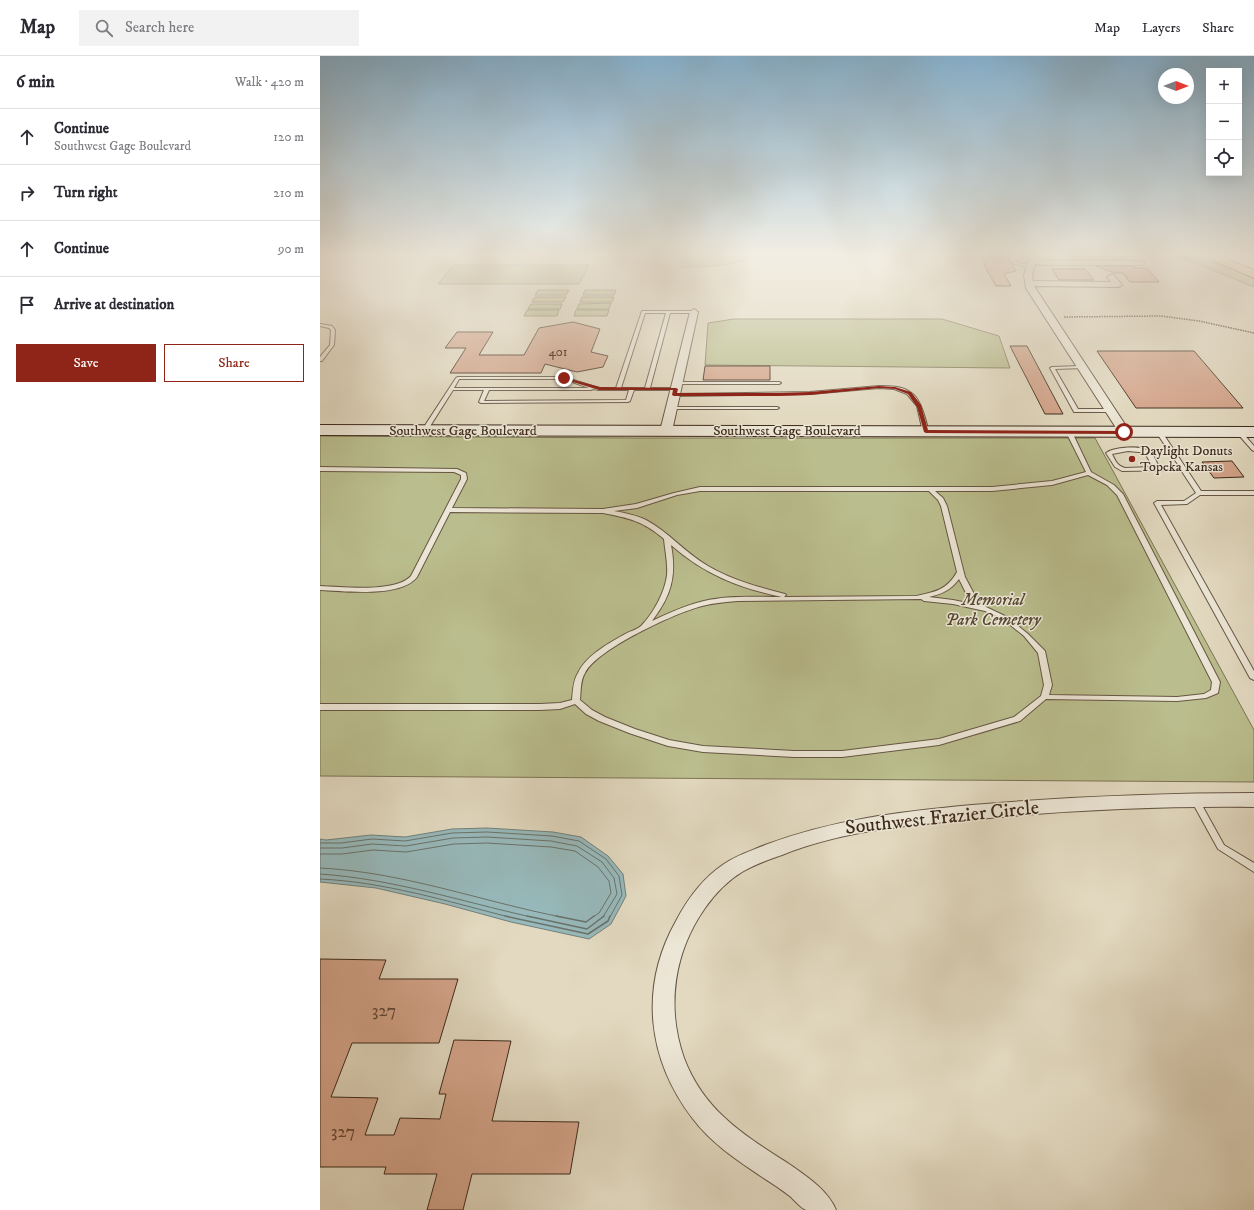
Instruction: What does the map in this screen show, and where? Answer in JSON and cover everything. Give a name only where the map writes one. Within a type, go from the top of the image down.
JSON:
[{"type":"main road","name":"Southwest Gage Boulevard","points":[[320,430],[1247,432]]},
{"type":"street","points":[[1044,310],[1124,432]]},
{"type":"street","points":[[666,431],[694,312]]},
{"type":"street","name":"Southwest Frazier Circle","points":[[823,1210],[810,1195],[789,1178],[719,1131],[688,1092],[671,1055],[666,1036],[663,997],[668,961],[682,927],[691,912],[709,889],[731,869],[754,858],[802,839],[853,825],[903,818],[1026,807],[1121,802],[1254,800]]},
{"type":"lane","points":[[618,389],[643,312],[694,312]]},
{"type":"lane","points":[[647,389],[668,312]]},
{"type":"lane","points":[[320,325],[330,327],[333,330],[332,345],[320,360]]},
{"type":"lane","points":[[1081,367],[1052,368],[1076,411],[1110,411]]},
{"type":"lane","points":[[425,430],[458,378],[564,378],[599,389]]},
{"type":"lane","points":[[676,389],[780,383]]},
{"type":"lane","points":[[451,389],[676,389],[778,394],[810,393],[879,387],[895,388],[909,393],[919,406],[926,432]]},
{"type":"lane","points":[[487,389],[481,402],[628,401],[632,389]]},
{"type":"lane","points":[[672,408],[778,408]]},
{"type":"lane","points":[[1044,697],[1177,699],[1206,696],[1215,691],[1216,682],[1120,494],[1108,482],[1097,478],[1090,473],[1069,432]]},
{"type":"lane","points":[[1159,432],[1200,493]]},
{"type":"lane","points":[[1247,432],[1254,449]]},
{"type":"lane","points":[[1157,469],[1147,453],[1143,451],[1116,450],[1109,453],[1117,468],[1120,470],[1157,469],[1183,468]]},
{"type":"lane","points":[[320,469],[455,470],[461,471],[464,474],[464,479],[414,577],[408,583],[390,588],[320,588]]},
{"type":"lane","points":[[603,511],[637,506],[676,494],[700,489],[931,490],[1021,487],[1052,483],[1090,473]]},
{"type":"lane","points":[[576,700],[589,712],[602,719],[668,743],[703,749],[794,754],[842,754],[939,742],[1017,719],[1044,697],[1048,684],[1042,653],[1026,635],[1005,618],[987,609],[971,596],[965,586],[960,572],[944,506],[941,499],[931,490]]},
{"type":"lane","points":[[1254,493],[1200,493],[1185,503],[1157,503],[1254,678]]},
{"type":"lane","points":[[448,510],[603,511],[622,514],[650,525],[695,561],[738,584],[762,591],[801,598]]},
{"type":"lane","points":[[641,630],[656,611],[672,576],[672,559],[667,539]]},
{"type":"lane","points":[[916,598],[935,594],[948,589],[956,581],[960,572]]},
{"type":"lane","points":[[576,700],[577,686],[582,671],[592,659],[606,648],[669,615],[687,608],[718,600],[916,598],[953,602],[987,609]]},
{"type":"lane","points":[[320,706],[540,707],[560,706],[576,700]]},
{"type":"lane","points":[[1195,800],[1220,847],[1254,868]]},
{"type":"path","points":[[1048,317],[1161,316],[1199,321],[1254,333]]},
{"type":"green space","points":[[527,310],[559,310],[557,316],[524,316]]},
{"type":"green space","points":[[576,310],[609,310],[607,316],[574,316]]},
{"type":"green space","points":[[734,319],[942,319],[999,336],[1010,368],[705,365],[708,323]]},
{"type":"green space","name":"Memorial Park Cemetery","points":[[320,436],[1095,438],[1254,730],[1254,782],[320,776]]},
{"type":"water","points":[[487,828],[553,832],[581,837],[608,856],[623,874],[626,896],[611,924],[589,939],[511,922],[445,904],[376,888],[320,882],[320,839],[326,840],[371,835],[405,837],[452,829]]},
{"type":"building","points":[[573,322],[600,329],[591,352],[608,356],[603,367],[577,372],[545,364],[541,373],[450,373],[466,348],[445,348],[457,332],[493,332],[479,355],[524,355],[539,328]]},
{"type":"building","points":[[1010,346],[1027,346],[1063,414],[1045,414]]},
{"type":"building","points":[[1097,351],[1194,351],[1243,408],[1136,408]]},
{"type":"building","points":[[705,366],[770,366],[770,380],[703,380]]},
{"type":"building","points":[[1232,461],[1244,477],[1214,478],[1202,462]]},
{"type":"building","points":[[320,959],[386,960],[379,979],[458,979],[439,1043],[352,1043],[331,1097],[378,1098],[365,1135],[394,1135],[400,1118],[440,1119],[446,1094],[439,1094],[454,1040],[511,1041],[492,1121],[579,1122],[570,1174],[472,1174],[463,1210],[427,1210],[437,1174],[384,1174],[386,1167],[320,1167]]},
{"type":"place","name":"Daylight Donuts Topeka Kansas","points":[[1132,459]]},
{"type":"route","points":[[564,378],[599,389],[676,389],[674,395],[810,393],[879,387],[895,388],[909,393],[919,406],[926,432],[1124,432]]}]
